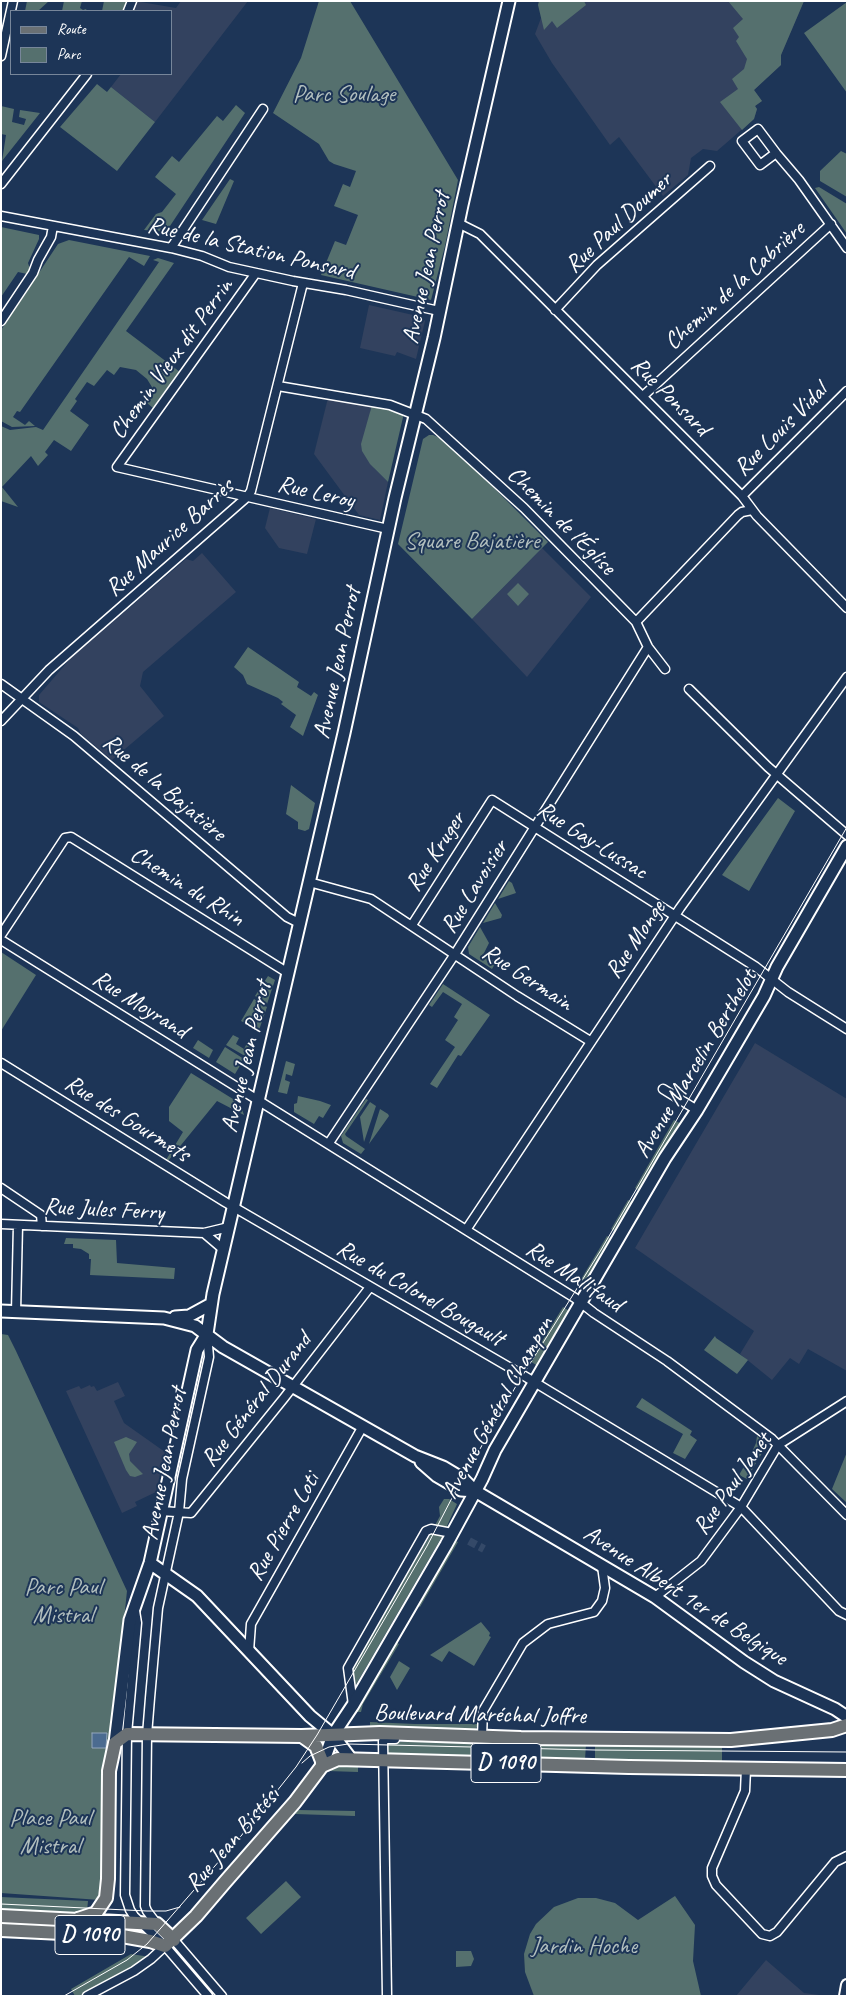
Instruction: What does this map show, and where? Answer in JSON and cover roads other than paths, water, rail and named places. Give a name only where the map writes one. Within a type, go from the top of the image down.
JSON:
[{"type":"main road","name":"Avenue Jean Perrot","points":[[150,1563],[196,1350],[207,1334],[211,1304],[259,1101],[509,1]]},
{"type":"main road","name":"Avenue Marcelin Berthelot","points":[[581,1302],[665,1158],[697,1110],[847,846]]},
{"type":"main road","name":"Avenue Général Champon","points":[[322,1766],[333,1735],[353,1705],[452,1533],[495,1450],[581,1302]]},
{"type":"main road","points":[[1,1311],[164,1318],[189,1316],[211,1304]]},
{"type":"main road","name":"Avenue Albert 1er de Belgique","points":[[164,1318],[195,1326],[223,1347],[415,1456],[443,1467],[463,1479],[475,1491],[655,1597],[744,1662],[767,1676],[835,1709],[847,1717]]},
{"type":"main road","points":[[114,1743],[130,1620],[150,1563],[197,1596],[310,1716],[333,1735],[351,1758]]},
{"type":"main road","points":[[310,1716],[310,1725],[302,1736],[316,1746],[322,1766]]},
{"type":"main road","name":"Boulevard Maréchal Joffre","points":[[127,1734],[302,1736],[380,1733],[731,1740],[832,1730],[847,1726]]},
{"type":"main road","points":[[114,1743],[127,1734]]},
{"type":"main road","name":"D 1090","points":[[1,1916],[78,1919],[96,1913],[106,1898],[108,1879],[108,1770],[114,1743]]},
{"type":"main road","name":"Boulevard Maréchal Joffre","points":[[351,1758],[847,1770]]},
{"type":"main road","name":"D 1090","points":[[322,1766],[338,1759],[351,1758]]},
{"type":"main road","name":"Rue Jean Bistési","points":[[170,1943],[289,1809],[322,1766]]},
{"type":"main road","points":[[78,1919],[157,1924],[170,1943]]},
{"type":"main road","name":"D 1090","points":[[1,1930],[122,1936],[170,1943]]},
{"type":"street","points":[[1,56],[10,15]]},
{"type":"street","points":[[1,184],[86,75]]},
{"type":"street","points":[[171,248],[263,109]]},
{"type":"street","points":[[776,153],[760,165],[742,141],[758,129],[831,224],[847,248]]},
{"type":"street","name":"Rue Paul Doumer","points":[[555,310],[597,265],[710,166]]},
{"type":"street","name":"Rue de la Station Ponsard","points":[[1,216],[171,248],[202,256],[229,267],[439,311]]},
{"type":"street","name":"Rue Ponsard","points":[[458,223],[480,234],[742,496],[752,510],[847,608]]},
{"type":"street","name":"Chemin de la Cabrière","points":[[643,396],[831,224]]},
{"type":"street","points":[[1,321],[33,273],[51,237],[53,226]]},
{"type":"street","name":"Chemin Vieux dit Perrin","points":[[117,466],[256,273]]},
{"type":"street","name":"Rue Maurice Barrès","points":[[1,720],[49,670],[248,497],[253,488],[303,282]]},
{"type":"street","name":"Chemin de l'Église","points":[[278,386],[390,405],[415,414],[432,423],[524,508],[636,622],[648,647],[665,668]]},
{"type":"street","name":"Rue Louis Vidal","points":[[742,496],[847,392]]},
{"type":"street","name":"Rue Leroy","points":[[117,466],[388,529]]},
{"type":"street","points":[[636,622],[738,515],[752,510]]},
{"type":"street","name":"Rue Lavoisier","points":[[329,1143],[455,954],[648,647]]},
{"type":"street","name":"Rue Monge","points":[[466,1230],[675,916],[847,677]]},
{"type":"street","name":"Rue de la Bajatière","points":[[1,684],[74,736],[286,917],[299,923]]},
{"type":"street","points":[[690,689],[776,775],[847,835]]},
{"type":"street","name":"Rue Gay-Lussac","points":[[492,800],[756,967],[772,980],[847,1029]]},
{"type":"street","name":"Rue Kruger","points":[[412,925],[492,800]]},
{"type":"street","name":"Chemin du Rhin","points":[[1,935],[65,838],[71,837],[100,856],[109,859],[288,973]]},
{"type":"street","name":"Rue Germain","points":[[309,882],[371,899],[590,1042]]},
{"type":"street","name":"Rue Moyrand","points":[[1,940],[259,1101]]},
{"type":"street","name":"Rue des Gourmets","points":[[1,1063],[234,1207]]},
{"type":"street","points":[[663,1089],[697,1110]]},
{"type":"street","name":"Rue Mallifaud","points":[[259,1101],[581,1302],[667,1361],[778,1445],[847,1514]]},
{"type":"street","points":[[1,1188],[41,1215],[42,1226]]},
{"type":"street","name":"Rue du Colonel Bougault","points":[[234,1207],[534,1383],[740,1507],[839,1611],[847,1615]]},
{"type":"street","name":"Rue Jules Ferry","points":[[1,1224],[204,1233],[229,1227]]},
{"type":"street","points":[[16,1312],[18,1225]]},
{"type":"street","points":[[204,1233],[224,1250]]},
{"type":"street","name":"Rue Général Durand","points":[[161,1511],[192,1512],[370,1287]]},
{"type":"street","name":"Avenue Jean Perrot","points":[[164,1573],[179,1512],[182,1479],[209,1357],[207,1334]]},
{"type":"street","name":"Rue Paul Janet","points":[[655,1597],[701,1561],[740,1507],[778,1445],[847,1400]]},
{"type":"street","name":"Rue Pierre Loti","points":[[249,1651],[250,1624],[363,1426]]},
{"type":"street","name":"Avenue Général Champon","points":[[353,1705],[348,1668],[426,1531],[430,1529],[452,1533]]},
{"type":"street","points":[[482,1736],[483,1711],[523,1643],[548,1624],[594,1612],[602,1601],[605,1588],[602,1566]]},
{"type":"street","points":[[157,1924],[146,1911],[145,1906],[147,1735],[157,1619],[164,1573]]},
{"type":"street","points":[[135,1609],[137,1623],[127,1734],[125,1895],[130,1910],[141,1923],[170,1943],[222,1996]]},
{"type":"street","points":[[387,1996],[385,1740],[412,1739],[428,1734]]},
{"type":"street","points":[[746,1768],[745,1791],[712,1868],[712,1876],[716,1885],[762,1934],[770,1936],[777,1932],[835,1862],[847,1856]]},
{"type":"street","points":[[87,1996],[134,1971],[170,1943]]},
{"type":"street","points":[[170,1943],[208,1996]]},
{"type":"street","points":[[846,1996],[847,1985]]},
{"type":"tunnel","points":[[469,1541],[484,1549]]},
{"type":"tram line","points":[[64,1996],[127,1960],[147,1944],[241,1836],[296,1767],[317,1735],[427,1546],[453,1496],[516,1386],[601,1250],[847,827]]},
{"type":"tram line","points":[[302,1763],[310,1756],[329,1747],[348,1744],[595,1750],[847,1752]]},
{"type":"tram line","points":[[1,1904],[147,1911],[166,1911],[180,1907]]},
{"type":"park label","name":"Parc Soulage","points":[[344,95]]},
{"type":"park label","name":"Square Bajatière","points":[[472,542]]},
{"type":"park label","name":"Parc Paul Mistral","points":[[63,1602]]},
{"type":"park label","name":"Place Paul Mistral","points":[[50,1833]]},
{"type":"park label","name":"Jardin Hoche","points":[[584,1947]]}]
